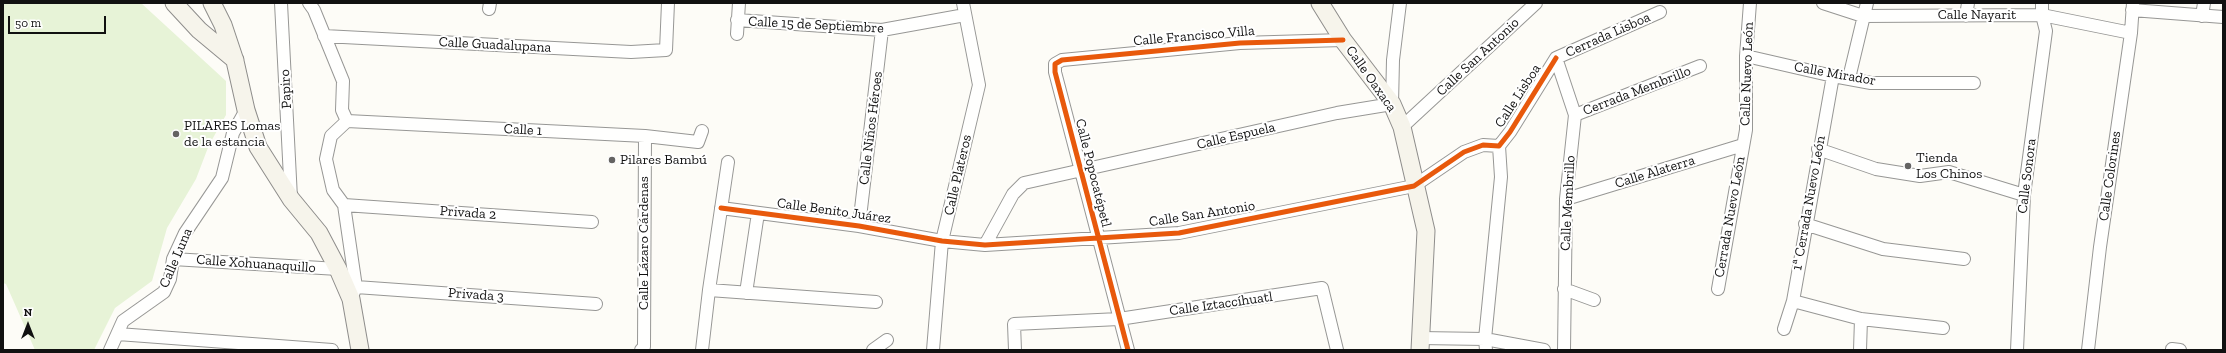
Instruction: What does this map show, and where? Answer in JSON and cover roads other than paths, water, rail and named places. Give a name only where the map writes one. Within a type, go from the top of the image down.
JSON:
[{"type":"street","points":[[174,3],[199,30],[236,61]]},
{"type":"street","points":[[212,3],[223,25],[236,61],[246,110],[258,147],[291,199],[319,232],[338,269],[354,293]]},
{"type":"street","name":"Papiro","points":[[282,3],[291,199]]},
{"type":"street","points":[[309,3],[343,81],[342,110],[347,121],[331,136],[326,159],[333,190],[344,205],[360,350]]},
{"type":"street","name":"Calle Guadalupana","points":[[324,36],[631,52],[666,50],[668,3]]},
{"type":"street","points":[[736,34],[739,3]]},
{"type":"street","name":"Calle Oaxaca","points":[[1320,3],[1343,40],[1392,104],[1402,126],[1414,186],[1426,232],[1420,344]]},
{"type":"street","points":[[1392,104],[1393,60],[1400,3]]},
{"type":"street","name":"Calle San Antonio","points":[[1402,126],[1536,3]]},
{"type":"street","name":"Calle Nuevo León","points":[[1743,145],[1746,130],[1746,56],[1750,3]]},
{"type":"street","name":"Calle Nayarit","points":[[1823,3],[1863,16],[1966,16],[2042,9],[2131,33]]},
{"type":"street","points":[[1849,78],[1867,3]]},
{"type":"street","points":[[1966,16],[1968,3]]},
{"type":"street","points":[[2202,16],[2204,3]]},
{"type":"street","points":[[2133,7],[2202,16],[2223,17]]},
{"type":"street","name":"Calle Colorines","points":[[2088,350],[2100,247],[2131,33],[2133,7]]},
{"type":"street","name":"Calle 15 de Septiembre","points":[[737,20],[882,30],[964,9]]},
{"type":"street","name":"Calle Plateros","points":[[933,350],[942,241],[979,85],[964,9]]},
{"type":"street","name":"Calle Sonora","points":[[2017,350],[2024,195],[2046,31],[2042,9]]},
{"type":"street","name":"Cerrada Lisboa","points":[[1556,58],[1660,12]]},
{"type":"street","name":"Calle Niños Héroes","points":[[860,226],[882,30]]},
{"type":"street","name":"Calle Francisco Villa","points":[[1054,72],[1055,64],[1062,60],[1240,43],[1343,40]]},
{"type":"street","name":"Calle Mirador","points":[[1746,56],[1871,83],[1974,83]]},
{"type":"street","name":"Calle Membrillo","points":[[1556,58],[1574,115],[1566,199],[1564,350]]},
{"type":"street","name":"Calle Lisboa","points":[[1486,345],[1501,178],[1499,146],[1510,132],[1556,58]]},
{"type":"street","name":"Cerrada Membrillo","points":[[1574,115],[1700,66]]},
{"type":"street","name":"Calle Popocatépetl","points":[[1054,72],[1097,239],[1128,350]]},
{"type":"street","name":"1ª Cerrada Nuevo León","points":[[1784,328],[1793,301],[1818,149],[1833,76]]},
{"type":"street","name":"Calle Espuela","points":[[985,245],[1013,194],[1024,183],[1080,172],[1336,114],[1392,104]]},
{"type":"street","name":"Calle Luna","points":[[110,350],[123,321],[164,292],[170,279],[173,259],[185,232],[222,178],[233,133],[246,110]]},
{"type":"street","name":"Calle 1","points":[[347,121],[645,136],[700,136]]},
{"type":"street","name":"Calle Lázaro Cárdenas","points":[[641,350],[644,347],[645,136]]},
{"type":"street","name":"Calle Lisboa","points":[[1414,186],[1464,152],[1483,145],[1499,146]]},
{"type":"street","name":"Calle Alaterra","points":[[1566,199],[1743,145]]},
{"type":"street","name":"Cerrada Nuevo León","points":[[1718,289],[1743,145]]},
{"type":"street","points":[[1818,149],[1876,169],[1920,176],[1949,172],[2024,195]]},
{"type":"street","points":[[702,350],[709,290],[728,162]]},
{"type":"street","name":"Calle San Antonio","points":[[942,241],[985,245],[1097,239],[1179,232],[1414,186]]},
{"type":"street","name":"Privada 2","points":[[344,205],[592,222]]},
{"type":"street","name":"Calle Benito Juárez","points":[[721,208],[860,226],[942,241]]},
{"type":"street","points":[[746,293],[758,212]]},
{"type":"street","points":[[1805,224],[1883,249],[1964,259]]},
{"type":"street","name":"Calle Xohuanaquillo","points":[[173,259],[338,269]]},
{"type":"street","name":"Calle Iztaccíhuatl","points":[[1015,350],[1014,324],[1119,318],[1322,288],[1338,350]]},
{"type":"street","points":[[1564,289],[1594,300]]},
{"type":"street","points":[[709,290],[876,302]]},
{"type":"street","name":"Privada 3","points":[[354,293],[596,304]]},
{"type":"street","points":[[1793,301],[1860,319],[1943,328]]},
{"type":"street","points":[[1860,319],[1860,350]]},
{"type":"street","points":[[118,334],[332,350]]},
{"type":"street","points":[[873,350],[886,340]]},
{"type":"street","points":[[1420,344],[1486,345],[1544,350]]},
{"type":"place","name":"PILARES Lomas de la estancia","points":[[176,134]]},
{"type":"place","name":"Pilares Bambú","points":[[612,160]]},
{"type":"place","name":"Tienda Los Chinos","points":[[1908,166]]}]
